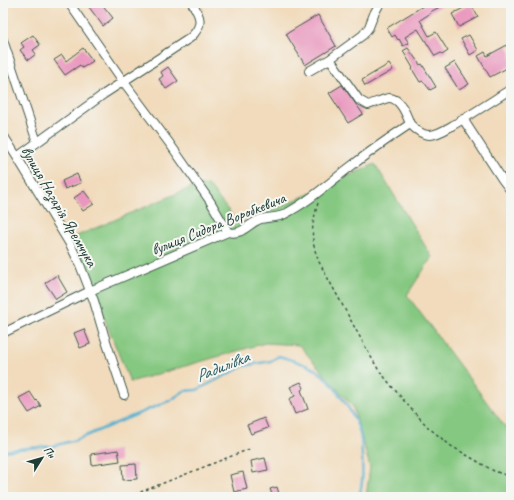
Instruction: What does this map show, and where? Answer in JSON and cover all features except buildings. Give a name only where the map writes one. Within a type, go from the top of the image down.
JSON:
[{"type":"street","points":[[69,3],[123,81],[210,201],[228,232]]},
{"type":"street","points":[[17,157],[104,94],[197,32],[200,23],[198,12],[192,3]]},
{"type":"street","points":[[309,72],[363,36],[369,28],[380,3]]},
{"type":"street","points":[[3,40],[37,142]]},
{"type":"street","points":[[330,59],[359,100],[368,105],[390,98],[398,101],[406,112],[410,124],[417,131],[429,135],[437,133],[463,119],[511,88]]},
{"type":"street","points":[[463,119],[511,191]]},
{"type":"street","name":"вулиця Сидора Воробкевича","points":[[3,333],[90,291],[228,232],[238,233],[260,219],[284,215],[321,191],[349,167],[410,124]]},
{"type":"street","name":"вулиця Назарія Яремчука","points":[[3,135],[71,246],[80,265],[94,301],[124,395]]},
{"type":"path","points":[[321,191],[312,223],[314,250],[319,262],[378,369],[429,428],[451,446],[494,471],[511,477]]},
{"type":"path","points":[[117,497],[133,495],[252,448]]},
{"type":"path","points":[[133,495],[139,497]]},
{"type":"green space","points":[[375,164],[432,257],[407,295],[503,424],[511,431],[511,497],[366,497],[370,467],[353,407],[299,345],[265,343],[130,382],[72,238],[190,188],[208,185],[240,225]]},
{"type":"waterway","name":"Радилівка","points":[[3,451],[53,446],[76,440],[171,400],[184,391],[197,390],[244,366],[271,361],[279,356],[303,364],[323,375],[337,391],[356,421],[361,439],[362,455],[362,482],[360,497]]}]
